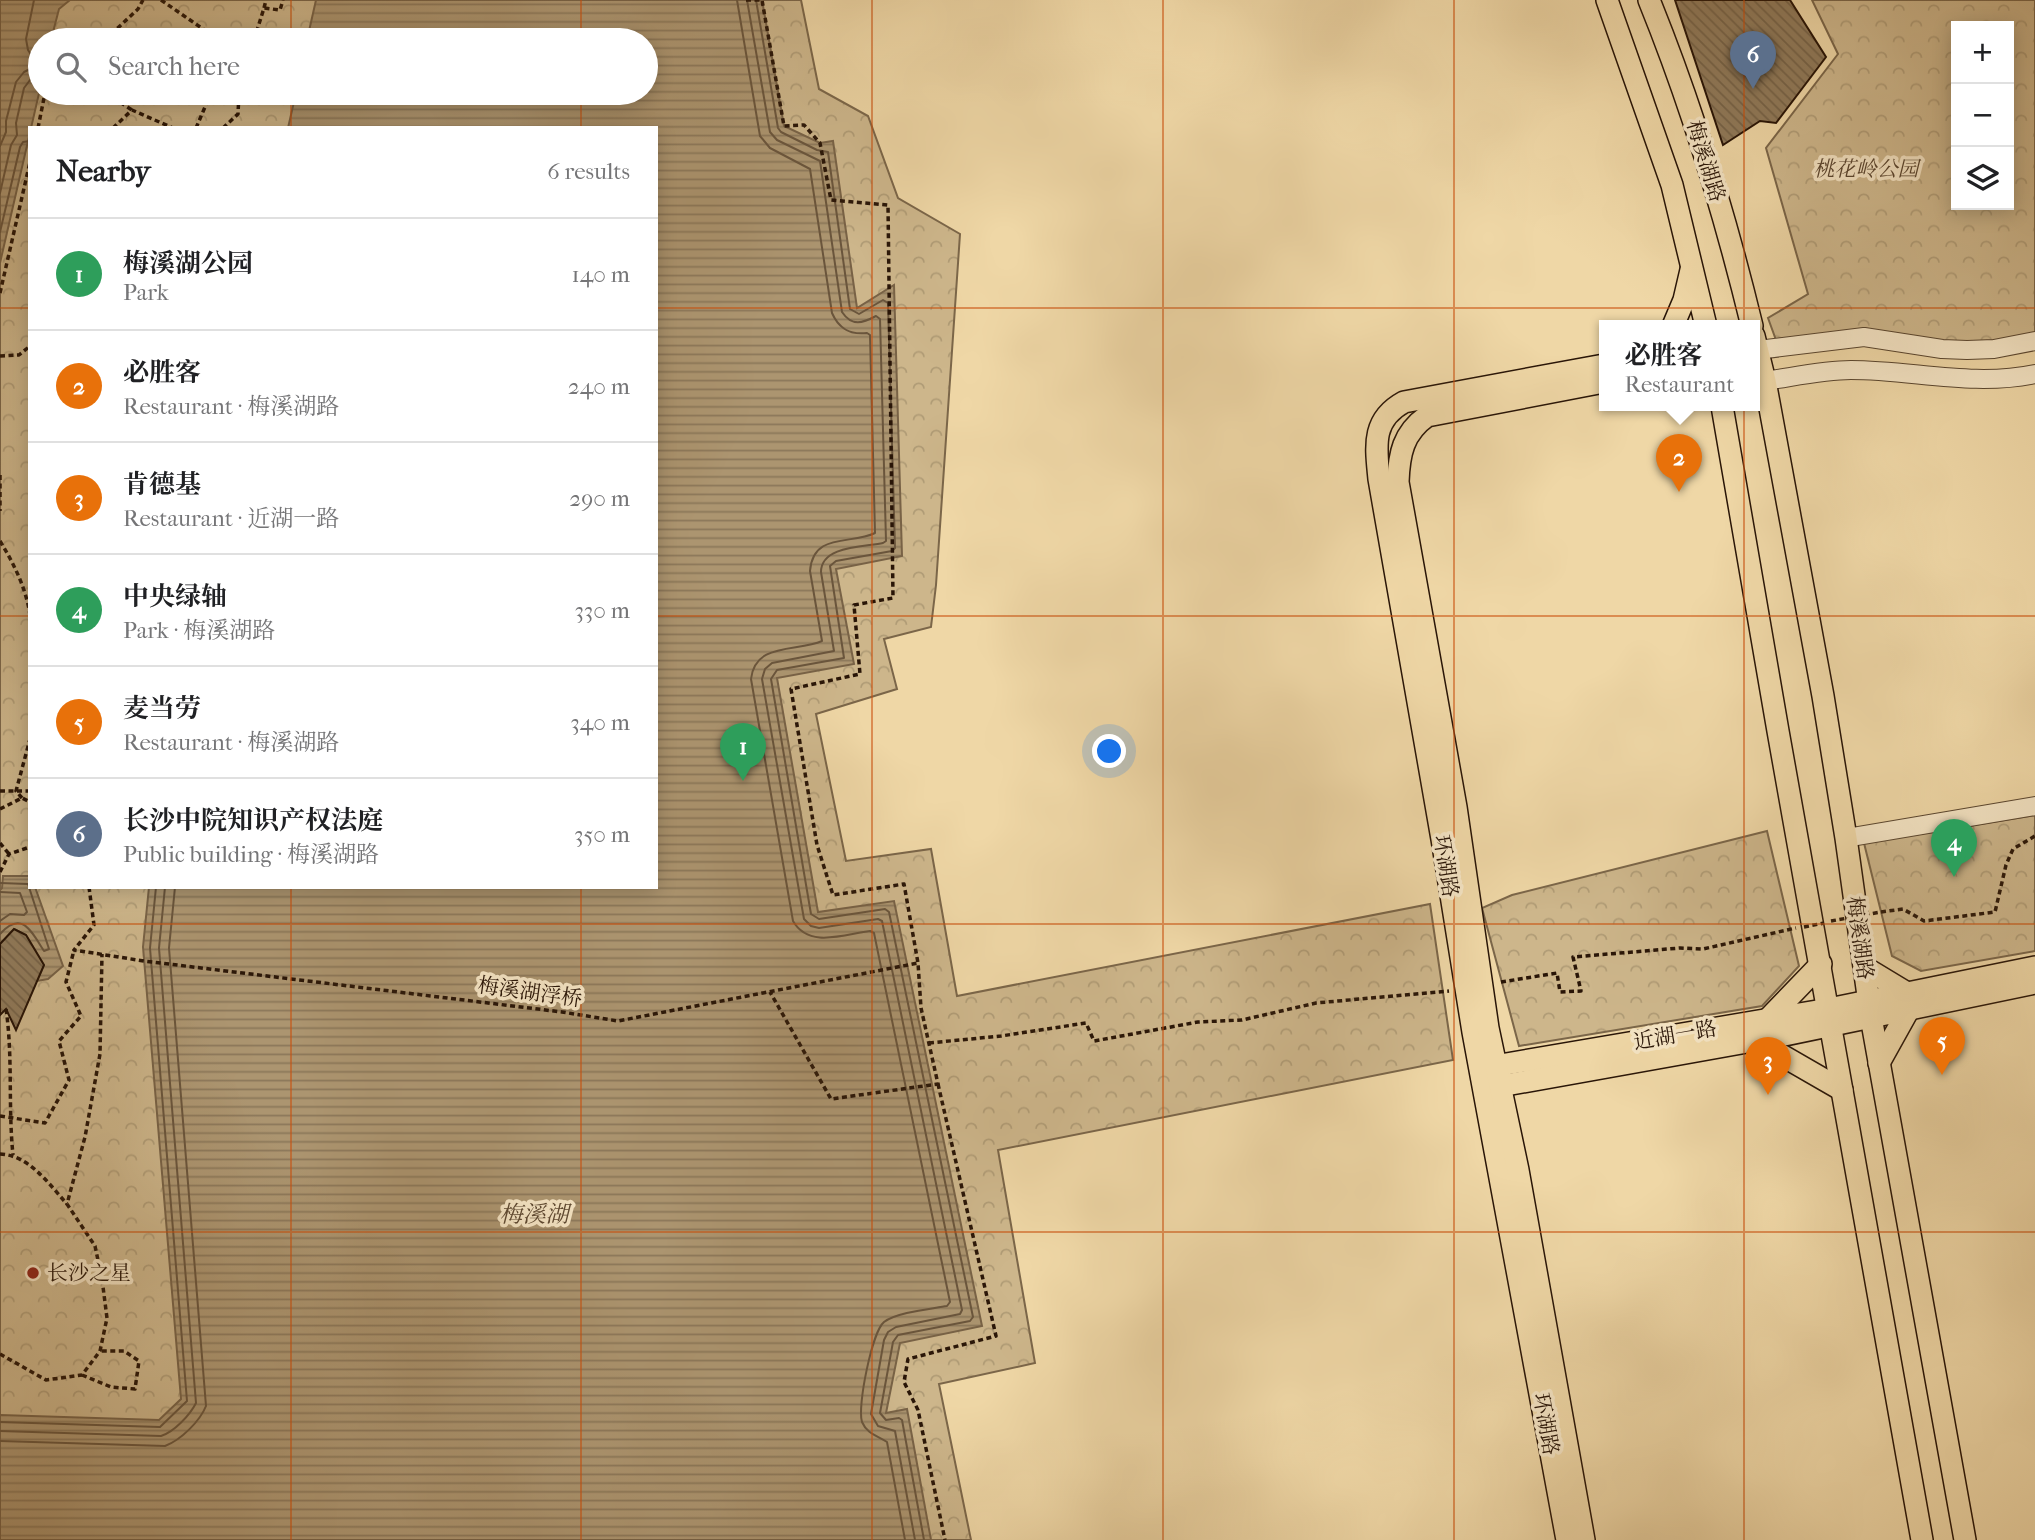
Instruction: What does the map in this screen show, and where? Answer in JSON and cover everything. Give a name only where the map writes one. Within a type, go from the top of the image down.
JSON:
[{"type":"main road","name":"梅溪湖路","points":[[1607,0],[1672,185],[1705,320]]},
{"type":"main road","name":"梅溪湖路","points":[[1649,0],[1694,121],[1722,212],[1750,320]]},
{"type":"main road","points":[[1676,320],[1684,300],[1692,265]]},
{"type":"main road","name":"梅溪湖路","points":[[1760,360],[1823,696],[1879,1063],[1965,1540]]},
{"type":"main road","name":"环湖路","points":[[1567,1540],[1490,1077],[1379,479],[1377,434],[1392,408],[1404,402],[1599,366]]},
{"type":"main road","name":"环湖路","points":[[1474,987],[1454,793],[1398,481],[1400,454],[1408,434],[1427,416],[1599,383]]},
{"type":"main road","points":[[1712,411],[1727,431]]},
{"type":"main road","name":"梅溪湖路","points":[[1723,411],[1923,1540]]},
{"type":"main road","points":[[1767,1020],[1821,964]]},
{"type":"main road","points":[[1864,967],[1908,1001],[1879,1063]]},
{"type":"main road","name":"近湖一路","points":[[1490,1077],[1756,1041],[1830,1017],[1908,1001],[2035,967]]},
{"type":"main road","name":"近湖一路","points":[[1908,1001],[2035,983]]},
{"type":"main road","name":"近湖一路","points":[[1490,1077],[1767,1020],[1830,1017]]},
{"type":"main road","points":[[1756,1041],[1842,1090]]},
{"type":"main road","name":"环湖路","points":[[1490,1077],[1550,1341],[1584,1540]]},
{"type":"street","points":[[1760,343],[1864,337],[1942,349],[1967,350],[1994,349],[2035,341]]},
{"type":"street","points":[[1765,381],[1849,370],[1964,380],[2009,380],[2035,374]]},
{"type":"street","points":[[1846,838],[2035,806]]},
{"type":"path","points":[[118,28],[138,9],[143,0]]},
{"type":"path","points":[[161,0],[202,28]]},
{"type":"path","points":[[258,28],[266,0]]},
{"type":"path","points":[[264,8],[281,10],[283,0]]},
{"type":"path","points":[[746,0],[762,0],[784,126],[804,125],[820,143],[831,200],[888,205],[893,598],[854,605],[860,674],[791,688],[817,845],[833,895],[904,884],[918,963],[921,1008],[996,1336],[908,1359],[904,1382],[918,1410],[945,1540]]},
{"type":"path","points":[[38,126],[43,105]]},
{"type":"path","points":[[124,105],[168,126]]},
{"type":"path","points":[[197,126],[206,105]]},
{"type":"path","points":[[225,126],[238,114],[238,105]]},
{"type":"path","points":[[115,126],[132,110]]},
{"type":"path","points":[[0,293],[28,171]]},
{"type":"path","points":[[0,356],[19,355],[28,348]]},
{"type":"path","points":[[0,474],[0,511]]},
{"type":"path","points":[[0,541],[13,562],[28,603]]},
{"type":"path","points":[[16,791],[28,746]]},
{"type":"path","points":[[0,791],[28,791]]},
{"type":"path","points":[[16,791],[28,801]]},
{"type":"path","points":[[0,809],[22,798]]},
{"type":"path","points":[[1831,921],[1903,909],[1924,921],[1995,912],[2006,865],[2013,849],[2035,836]]},
{"type":"path","points":[[0,843],[9,854]]},
{"type":"path","points":[[0,872],[9,854],[28,848]]},
{"type":"path","points":[[0,1116],[45,1123],[69,1080],[59,1041],[81,1016],[66,982],[74,950],[94,925],[89,889]]},
{"type":"path","points":[[929,1043],[1001,1036],[1086,1023],[1094,1041],[1198,1021],[1242,1020],[1316,1003],[1474,987],[1556,974],[1560,992],[1581,991],[1573,957],[1679,948],[1703,949],[1824,923]]},
{"type":"path","name":"梅溪湖浮桥","points":[[74,950],[618,1021],[918,963]]},
{"type":"path","points":[[68,1204],[85,1137],[100,1054],[102,954]]},
{"type":"path","points":[[770,992],[831,1099],[938,1084]]},
{"type":"path","points":[[6,1009],[10,1035],[9,1117],[13,1155]]},
{"type":"path","points":[[0,1154],[13,1155],[41,1174],[68,1204],[95,1246],[107,1318],[100,1351],[82,1374]]},
{"type":"path","points":[[0,1354],[46,1380],[82,1374],[111,1387],[135,1389],[139,1361],[124,1351],[100,1351]]},
{"type":"green space","name":"梅溪湖","points":[[0,0],[801,0],[819,89],[868,116],[898,198],[960,234],[931,627],[884,639],[897,689],[816,714],[846,861],[931,849],[957,996],[1430,904],[1453,1060],[998,1150],[1035,1363],[939,1384],[971,1540],[0,1540]]},
{"type":"green space","name":"桃花岭公园","points":[[1812,0],[2035,0],[2035,335],[1995,343],[1776,340],[1768,318],[1808,294],[1766,148],[1838,54]]},
{"type":"green space","points":[[2035,815],[2035,951],[1921,971],[1892,956],[1864,843]]},
{"type":"green space","points":[[1767,831],[1799,966],[1762,1006],[1519,1046],[1482,908],[1512,895]]},
{"type":"water","points":[[0,0],[70,0],[59,9],[54,28],[28,28],[28,105],[36,105],[31,126],[28,126],[28,141],[0,263]]},
{"type":"water","name":"梅溪湖","points":[[316,0],[762,0],[784,126],[820,143],[833,141],[857,308],[894,285],[902,556],[836,569],[854,664],[777,678],[818,912],[894,901],[982,1326],[900,1343],[886,1413],[907,1409],[931,1540],[0,1540],[0,1415],[159,1420],[181,1399],[143,947],[149,889],[658,889],[658,126],[288,126],[293,105],[658,105],[658,28],[310,28]]},
{"type":"water","points":[[3,876],[28,876],[28,889],[36,889],[63,966],[48,979],[37,981],[44,965],[26,935],[14,929],[0,944]]},
{"type":"building","points":[[1675,0],[1790,0],[1826,57],[1776,123],[1760,121],[1723,145]]},
{"type":"building","points":[[14,929],[26,935],[44,965],[16,1030],[6,1009],[0,1015],[0,944]]},
{"type":"place","name":"长沙中院知识产权法庭","points":[[1753,89]]},
{"type":"place","name":"必胜客","points":[[1679,492]]},
{"type":"place","name":"梅溪湖公园","points":[[743,781]]},
{"type":"place","name":"中央绿轴","points":[[1954,877]]},
{"type":"place","name":"麦当劳","points":[[1942,1075]]},
{"type":"place","name":"肯德基","points":[[1768,1095]]},
{"type":"place","name":"长沙之星","points":[[33,1273]]}]
